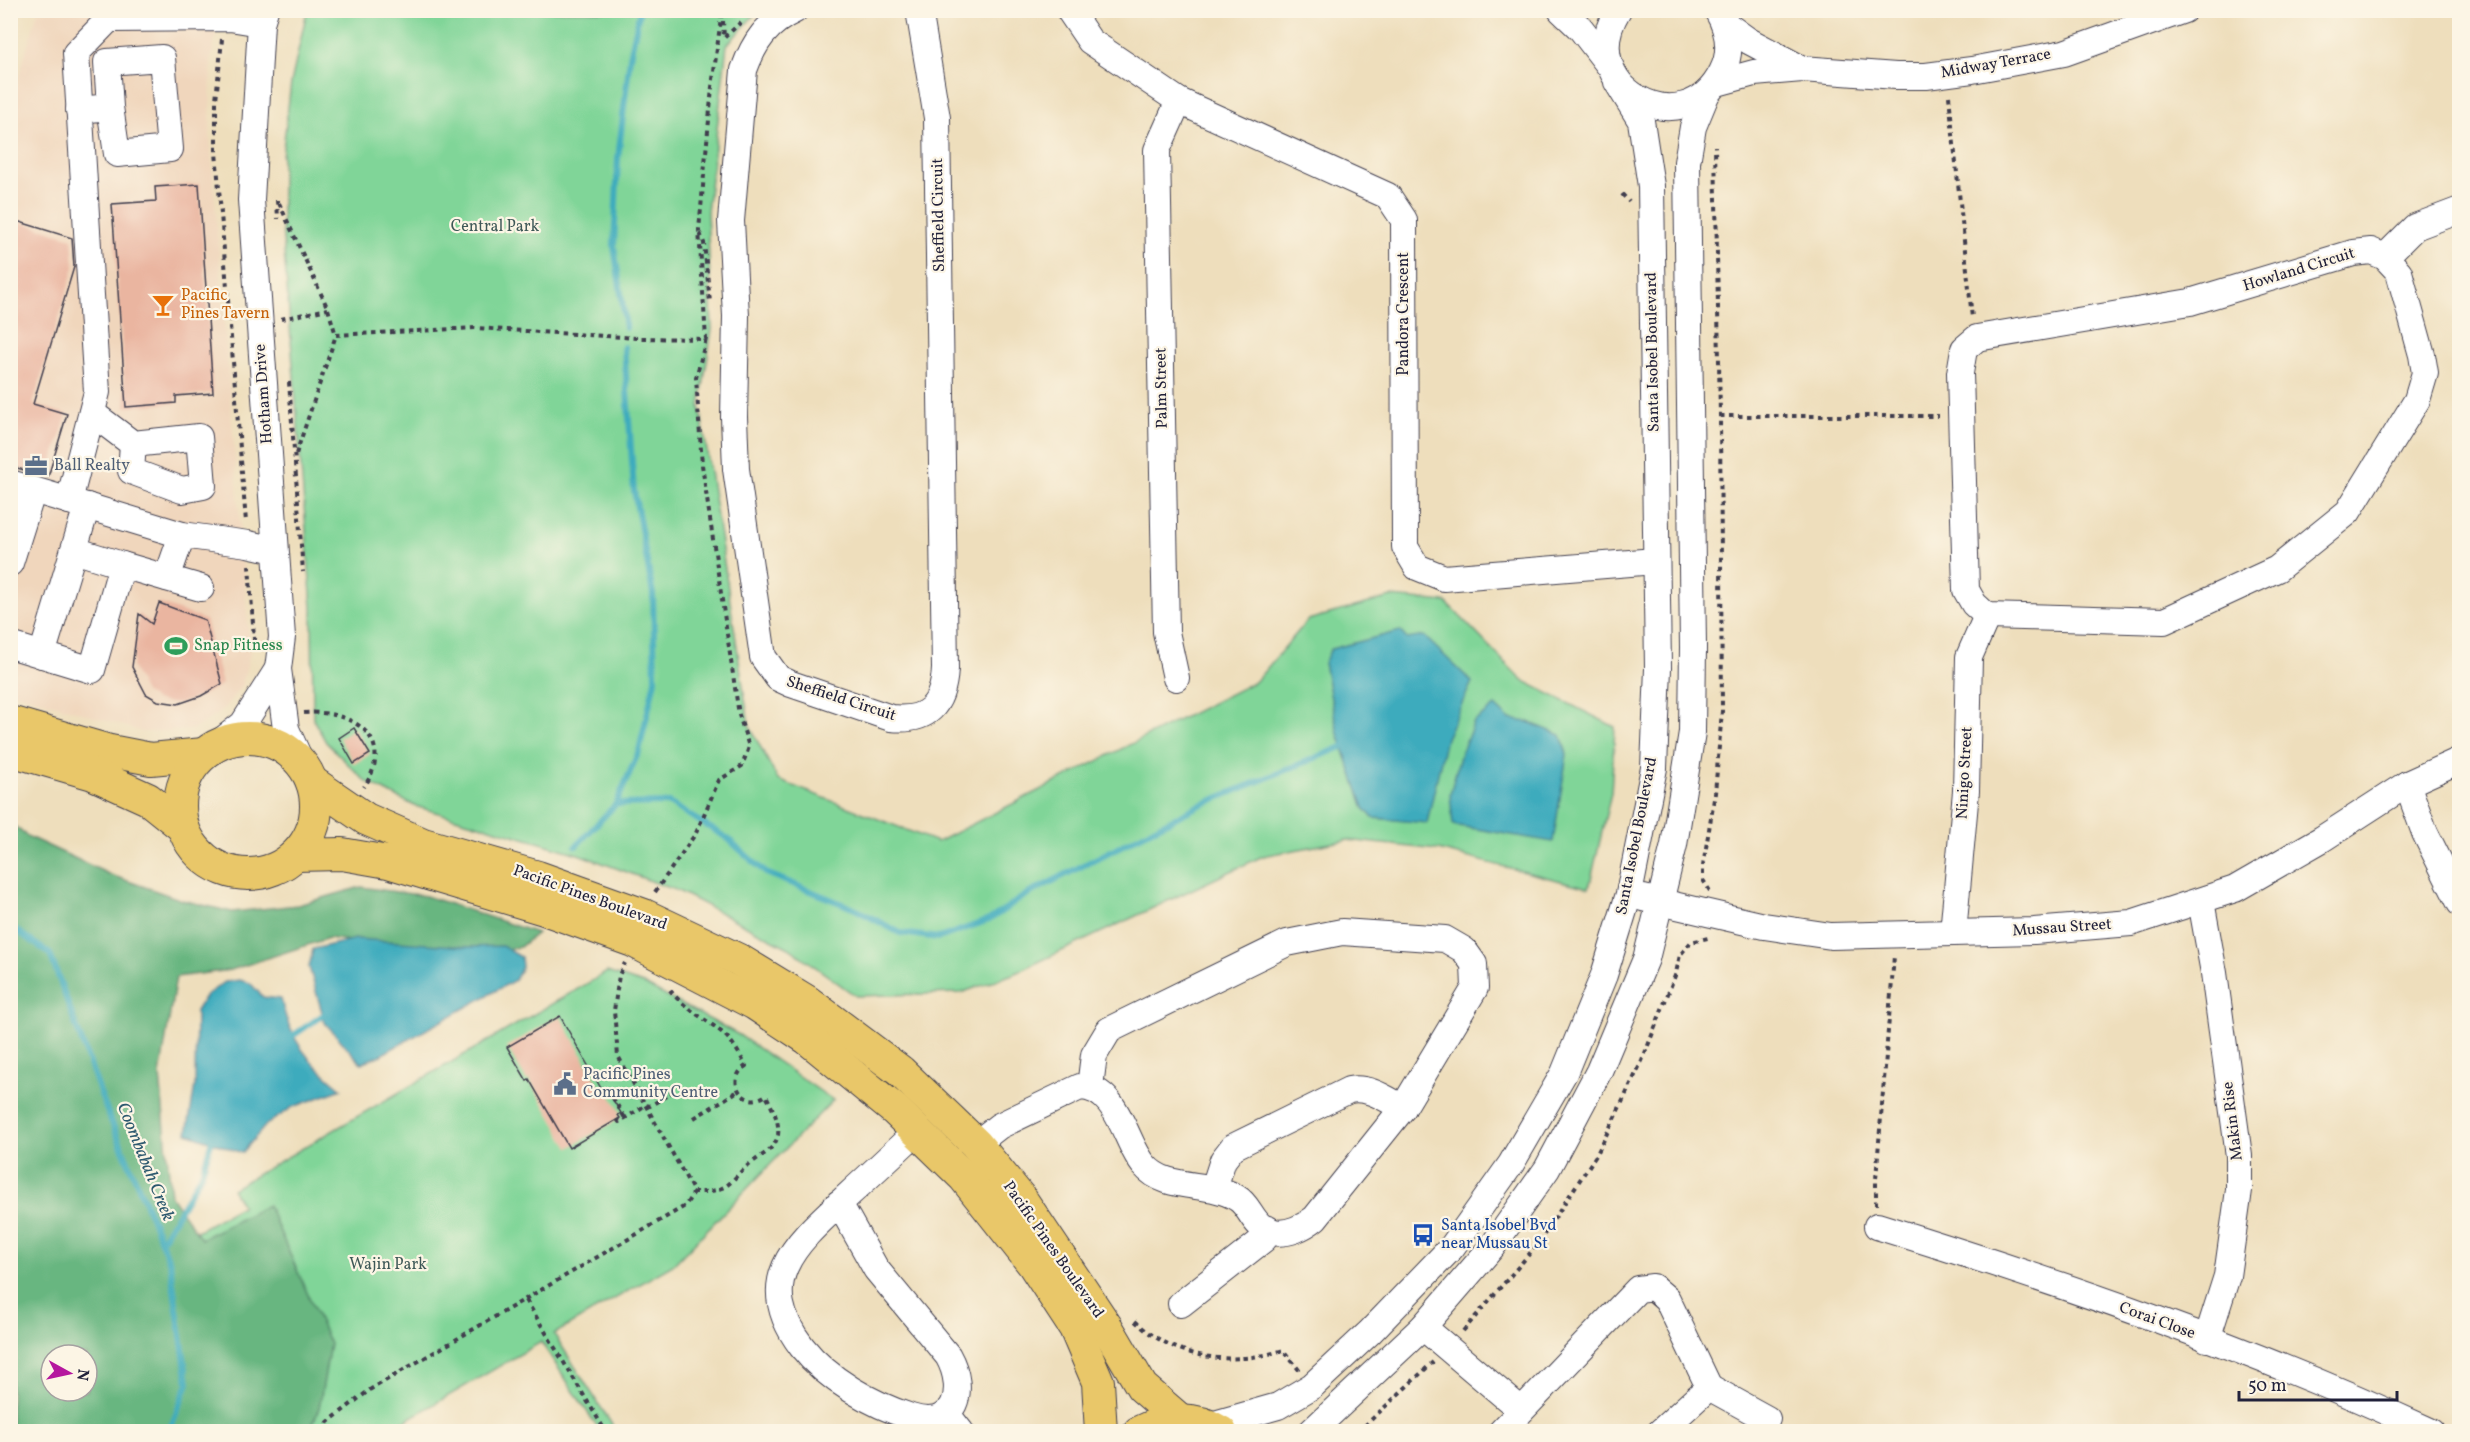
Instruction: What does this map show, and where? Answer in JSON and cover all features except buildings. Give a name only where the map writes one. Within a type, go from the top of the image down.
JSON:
[{"type":"main road","points":[[10,722],[110,751],[151,759],[209,750],[237,738],[261,739],[283,747],[307,772],[316,801],[315,821],[308,839],[296,855],[278,868],[255,874],[232,873],[211,864],[194,848],[183,827],[180,808],[183,788],[191,769],[209,750]]},
{"type":"main road","points":[[10,750],[102,778],[148,799],[183,827]]},
{"type":"main road","name":"Pacific Pines Boulevard","points":[[307,772],[366,819],[423,844],[560,884],[644,915],[739,960],[808,1002],[900,1071],[976,1144],[1021,1199],[1108,1329],[1142,1387],[1179,1419]]},
{"type":"main road","name":"Pacific Pines Boulevard","points":[[296,855],[342,854],[388,862],[544,909],[633,942],[755,1004],[808,1039],[895,1110],[917,1131],[971,1186],[1033,1264],[1075,1328],[1098,1382],[1101,1431]]},
{"type":"main road","points":[[1139,1431],[1155,1424],[1179,1419],[1216,1428]]},
{"type":"street","name":"Sheffield Circuit","points":[[795,10],[780,17],[764,30],[751,49],[744,69],[731,221],[736,316],[734,417],[736,469],[763,657],[778,678],[791,684],[891,718],[906,720],[919,718],[930,710],[939,697],[945,669],[938,134],[935,102],[919,10]]},
{"type":"street","name":"Pandora Crescent","points":[[1069,10],[1090,41],[1179,101],[1388,196],[1404,220],[1405,547],[1417,567],[1444,578],[1655,561]]},
{"type":"street","points":[[1561,10],[1581,29],[1613,73]]},
{"type":"street","points":[[1613,73],[1606,43],[1610,23],[1618,10]]},
{"type":"street","name":"Midway Terrace","points":[[1613,73],[1632,97],[1650,105],[1670,108],[1690,104],[1712,88],[1754,73],[1802,69],[1926,76],[2064,53],[2184,10]]},
{"type":"street","points":[[42,655],[74,550],[78,504],[92,413],[98,392],[75,53],[109,19],[263,17]]},
{"type":"street","name":"Hotham Drive","points":[[263,17],[251,200],[282,637],[278,669],[292,713],[286,729],[307,772]]},
{"type":"street","name":"Midway Terrace","points":[[1720,17],[1749,40],[1802,69]]},
{"type":"street","name":"Santa Isobel Boulevard","points":[[1311,1431],[1423,1327],[1492,1246],[1547,1169],[1603,1061],[1646,959],[1674,845],[1692,732],[1694,647],[1687,162],[1693,127],[1726,64],[1729,43],[1720,17]]},
{"type":"street","name":"Santa Isobel Boulevard","points":[[1216,1428],[1278,1406],[1312,1386],[1370,1332],[1452,1247],[1511,1164],[1564,1073],[1605,975],[1629,894],[1654,768],[1658,668],[1651,186],[1641,121],[1613,73]]},
{"type":"street","name":"Palm Street","points":[[1176,678],[1166,632],[1157,150],[1179,101]]},
{"type":"street","points":[[79,110],[110,107]]},
{"type":"street","points":[[1977,338],[1964,349],[1960,373],[1966,590],[1974,604],[1987,616],[2164,621],[2277,569],[2348,512],[2417,400],[2425,373],[2399,272],[2385,257],[2415,227],[2460,210]]},
{"type":"street","name":"Howland Circuit","points":[[1977,338],[2190,302],[2353,253],[2371,251],[2385,257]]},
{"type":"street","points":[[92,413],[133,444]]},
{"type":"street","points":[[10,563],[22,487],[182,535],[275,550]]},
{"type":"street","points":[[167,578],[182,535]]},
{"type":"street","points":[[74,550],[201,588]]},
{"type":"street","points":[[10,645],[92,670],[122,565]]},
{"type":"street","name":"Ninigo Street","points":[[1953,933],[1966,791],[1969,657],[1987,616]]},
{"type":"street","name":"Hotham Drive","points":[[209,750],[243,724],[278,669]]},
{"type":"street","name":"Mussau Street","points":[[1629,894],[1764,926],[1831,936],[2034,931],[2131,923],[2235,889],[2322,839],[2407,784],[2460,760]]},
{"type":"street","points":[[2407,784],[2425,833],[2460,903]]},
{"type":"street","name":"Makin Rise","points":[[2201,901],[2214,973],[2239,1156],[2239,1190],[2227,1276],[2207,1339]]},
{"type":"street","points":[[976,1144],[999,1126],[1080,1087],[1090,1087],[1107,1100],[1121,1119],[1143,1165],[1162,1179],[1214,1188],[1239,1198],[1255,1222],[1273,1232],[1301,1229],[1315,1218],[1403,1108],[1475,988],[1474,964],[1464,950],[1444,939],[1342,932],[1287,943],[1109,1030],[1094,1055],[1090,1087]]},
{"type":"street","points":[[1214,1188],[1223,1160],[1233,1147],[1349,1090],[1359,1088],[1368,1090],[1403,1108]]},
{"type":"street","points":[[839,1203],[876,1269],[954,1366],[959,1386],[952,1408],[953,1422],[915,1418],[896,1412],[846,1386],[824,1371],[790,1330],[785,1320],[780,1296],[783,1270],[802,1237],[917,1131]]},
{"type":"street","name":"Corai Close","points":[[1877,1226],[2016,1269],[2207,1339],[2369,1402],[2432,1431]]},
{"type":"street","points":[[1181,1304],[1264,1239],[1268,1229]]},
{"type":"street","points":[[1502,1431],[1638,1289],[1653,1287],[1667,1299],[1709,1387],[1767,1419]]},
{"type":"street","points":[[1423,1327],[1521,1410]]},
{"type":"street","points":[[1660,1431],[1709,1387]]},
{"type":"path","points":[[653,895],[696,833],[719,780],[742,766],[749,747],[739,715],[702,465],[696,378],[706,339],[699,230],[712,87],[722,10],[724,38],[745,18]]},
{"type":"path","points":[[230,18],[222,38],[216,100],[216,152],[248,544],[254,661]]},
{"type":"path","points":[[1949,95],[1972,318],[1977,338]]},
{"type":"path","points":[[251,200],[277,200],[328,309],[336,335],[295,458]]},
{"type":"path","points":[[260,324],[328,309]]},
{"type":"path","points":[[336,335],[475,328],[638,338],[706,339]]},
{"type":"path","points":[[1720,416],[1961,417]]},
{"type":"path","points":[[292,713],[322,713],[354,723],[369,732],[374,740],[376,760],[373,772],[361,792]]},
{"type":"path","points":[[1877,1226],[1876,1179],[1896,934]]},
{"type":"path","points":[[627,957],[619,975],[614,1011],[618,1056],[694,1192]]},
{"type":"path","points":[[625,963],[632,966]]},
{"type":"path","points":[[666,984],[677,1000],[724,1035],[735,1047],[746,1066],[738,1073],[736,1079],[738,1091],[751,1100],[766,1095],[778,1125],[777,1140],[767,1152],[744,1168],[724,1187],[705,1192],[694,1192]]},
{"type":"path","points":[[617,1119],[619,1122],[677,1089]]},
{"type":"path","points":[[608,1090],[625,1118]]},
{"type":"path","points":[[694,1118],[738,1091]]},
{"type":"path","points":[[324,1431],[328,1422],[371,1389],[685,1206],[694,1192]]},
{"type":"path","points":[[526,1300],[606,1431]]},
{"type":"shaded area","points":[[38,11],[221,11],[211,59],[210,137],[250,653],[242,685],[222,711],[192,730],[143,732],[11,691],[10,106]]},
{"type":"green space","name":"Central Park","points":[[307,11],[758,11],[727,45],[707,212],[712,329],[700,406],[749,725],[778,780],[937,842],[1256,681],[1308,620],[1391,597],[1446,602],[1522,680],[1615,727],[1611,793],[1589,888],[1438,850],[1347,840],[1263,856],[1013,974],[961,993],[856,996],[789,948],[678,891],[578,854],[415,806],[365,781],[326,742],[313,719],[312,607],[282,225],[282,157],[291,83]]},
{"type":"green space","points":[[10,823],[29,837],[111,875],[182,900],[232,912],[298,905],[361,887],[426,896],[537,933],[520,947],[453,956],[329,938],[231,970],[176,977],[160,1075],[171,1196],[201,1239],[268,1205],[330,1344],[319,1408],[310,1431],[11,1431]]},
{"type":"green space","name":"Wajin Park","points":[[607,972],[643,984],[739,1035],[833,1100],[673,1265],[554,1334],[616,1431],[600,1431],[541,1342],[388,1431],[201,1431],[177,1242],[242,1206],[232,1189]]},
{"type":"water","points":[[1400,631],[1407,639],[1424,636],[1472,682],[1446,738],[1427,823],[1373,818],[1364,808],[1338,734],[1324,663],[1331,649]]},
{"type":"water","points":[[1495,706],[1509,719],[1528,722],[1561,735],[1567,754],[1553,842],[1453,825],[1450,794],[1460,756],[1474,722]]},
{"type":"water","points":[[356,939],[469,947],[502,946],[521,957],[522,967],[515,980],[379,1056],[361,1063],[325,1023],[309,967],[313,949]]},
{"type":"water","points":[[239,980],[250,983],[263,997],[281,999],[290,1027],[302,1050],[342,1089],[293,1107],[266,1125],[242,1153],[187,1133],[195,1085],[196,1011],[206,995],[225,982]]},
{"type":"waterway","points":[[626,328],[614,246],[618,158],[630,57],[640,10]]},
{"type":"waterway","points":[[576,846],[616,804],[639,751],[655,680],[653,594],[634,491],[624,347]]},
{"type":"waterway","points":[[616,804],[669,803],[727,838],[766,873],[855,909],[900,933],[939,938],[989,920],[1026,895],[1198,806],[1342,747]]},
{"type":"waterway","name":"Coombabah Creek","points":[[10,926],[50,954],[105,1106],[170,1263],[188,1383],[169,1432]]},
{"type":"waterway","points":[[288,1039],[329,1011]]},
{"type":"waterway","points":[[161,1242],[202,1173],[213,1136]]},
{"type":"place","name":"Pacific Pines Tavern","points":[[163,305]]},
{"type":"place","name":"Ball Realty","points":[[36,466]]},
{"type":"place","name":"Snap Fitness","points":[[176,646]]},
{"type":"place","name":"Pacific Pines Community Centre","points":[[565,1084]]},
{"type":"place","name":"Santa Isobel Bvd near Mussau St","points":[[1423,1235]]}]
